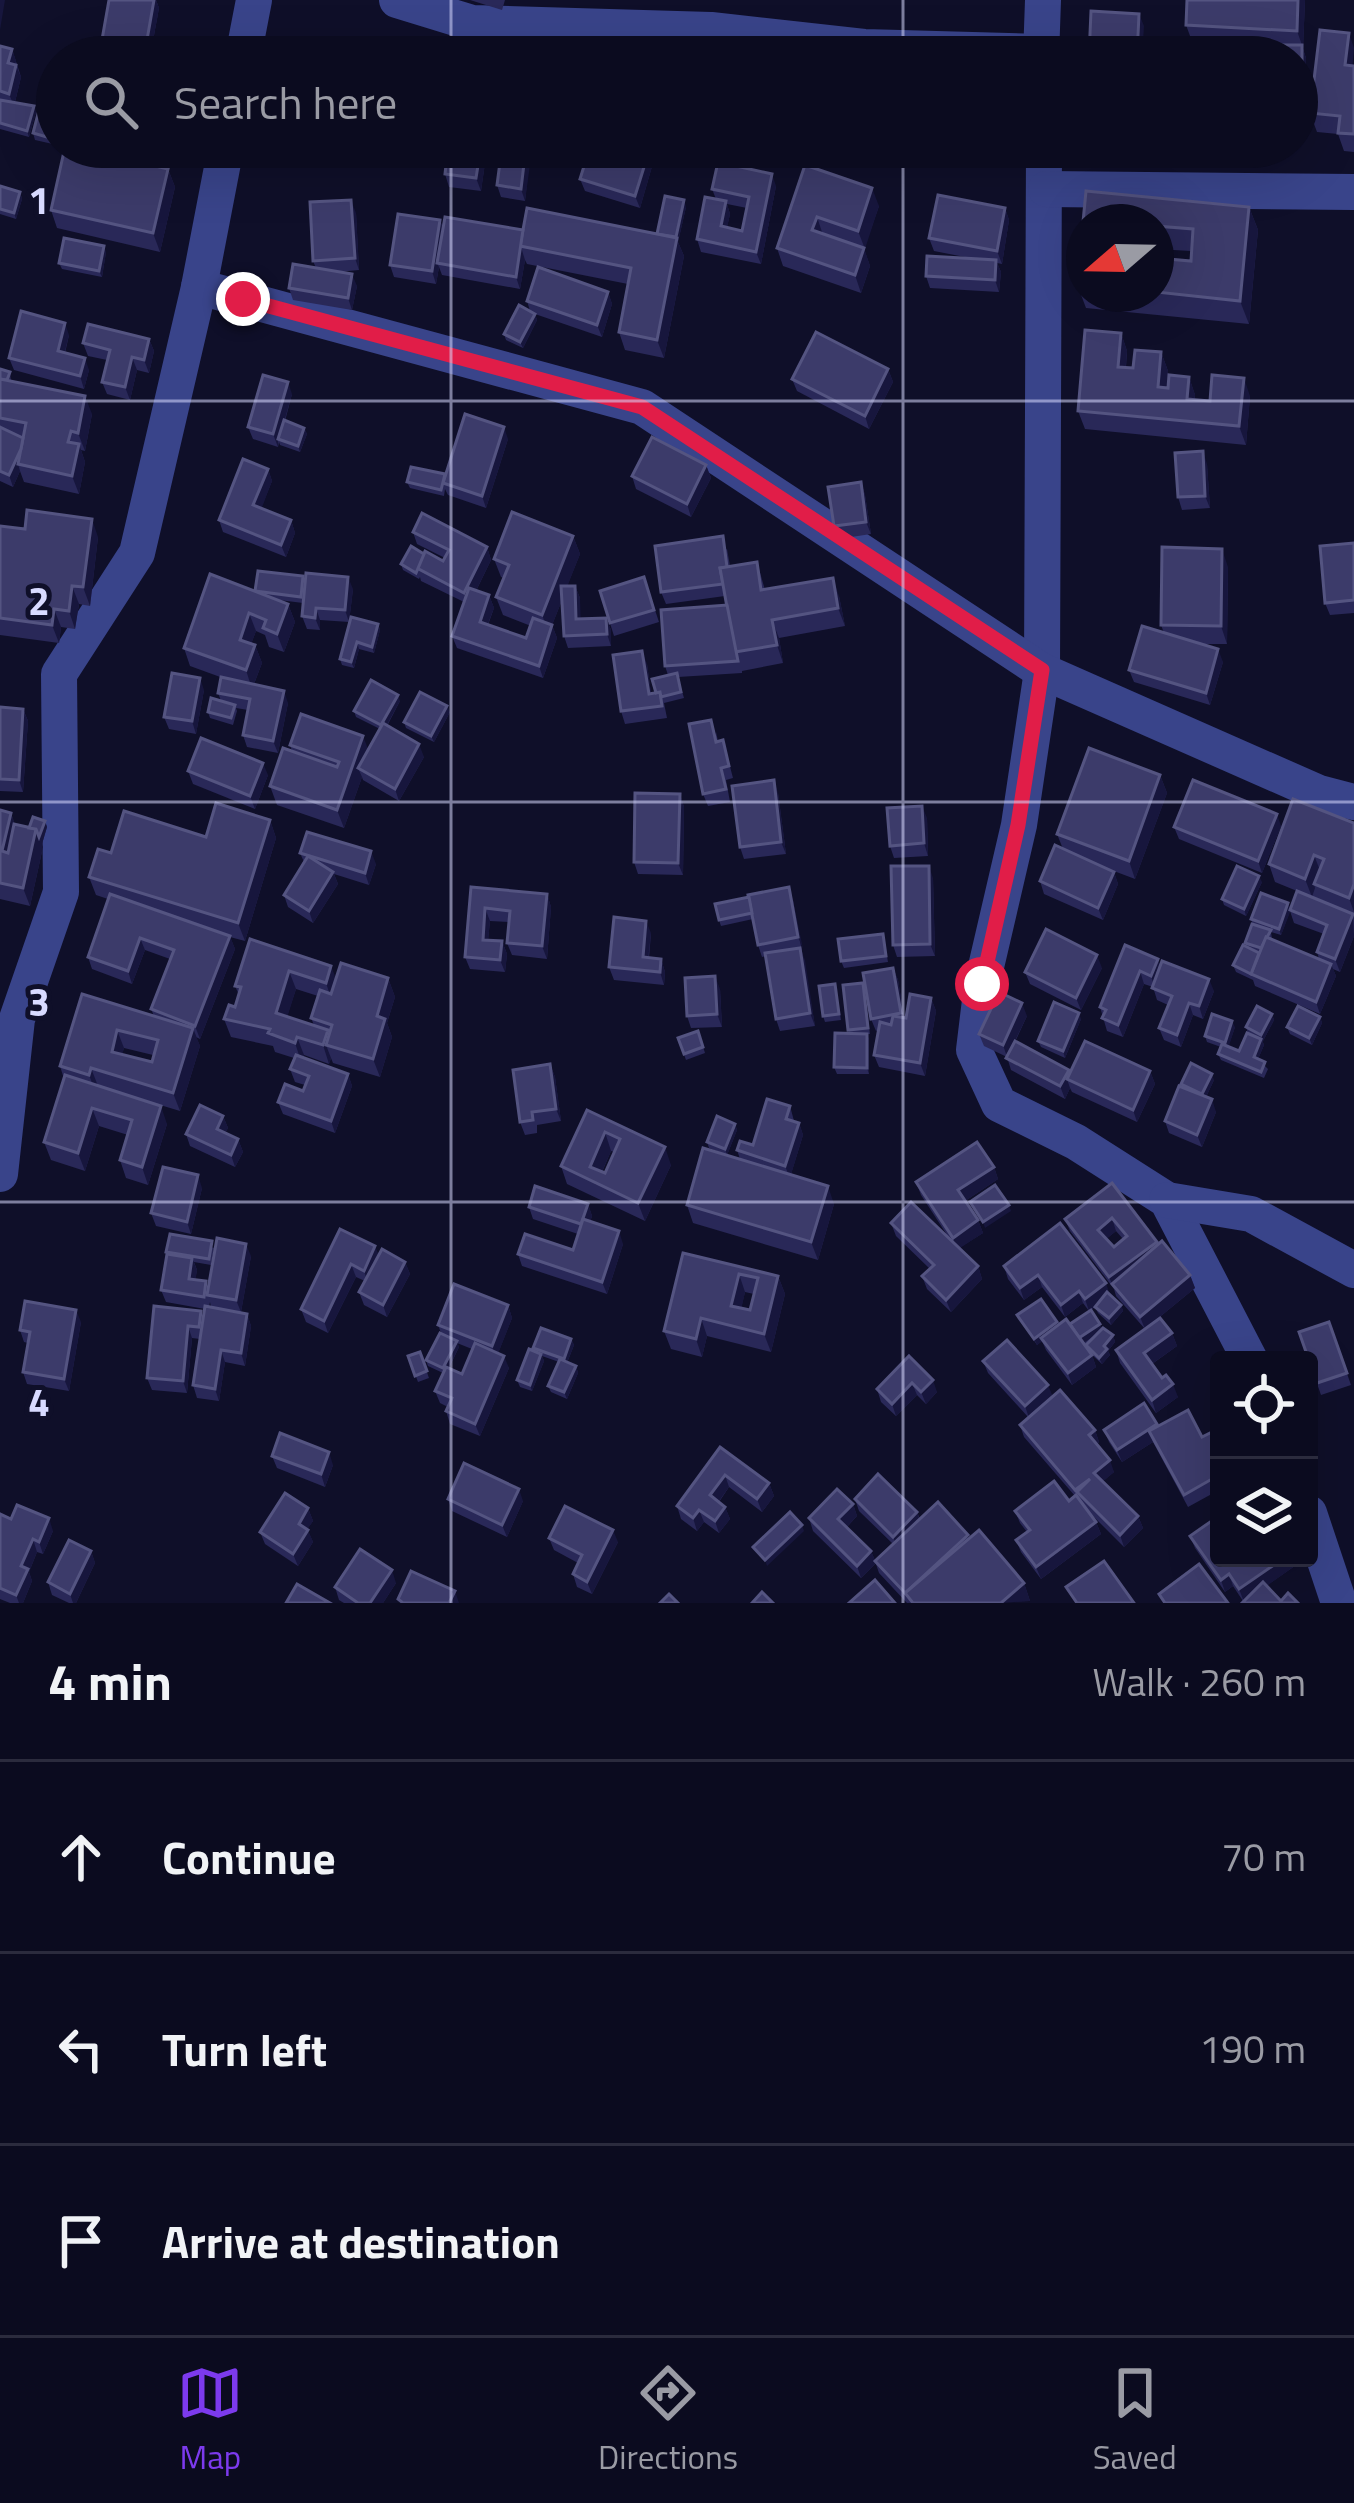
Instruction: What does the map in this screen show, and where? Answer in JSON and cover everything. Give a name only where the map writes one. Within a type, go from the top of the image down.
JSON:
[{"type":"street","points":[[247,36],[254,0]]},
{"type":"street","points":[[397,0],[472,23],[711,30],[765,36]]},
{"type":"street","points":[[1042,36],[1043,0]]},
{"type":"street","points":[[0,1174],[17,1019],[61,892],[59,674],[137,553],[222,168]]},
{"type":"street","points":[[1045,168],[1042,670],[1018,825],[982,984],[974,1050],[999,1104],[1076,1142],[1167,1200],[1251,1214],[1354,1270]]},
{"type":"street","points":[[1046,190],[1354,193]]},
{"type":"street","points":[[199,287],[642,407],[1042,670],[1319,793],[1354,802]]},
{"type":"street","points":[[1167,1200],[1245,1351]]},
{"type":"street","points":[[1318,1540],[1339,1603]]},
{"type":"building","points":[[109,0],[154,0],[148,36],[103,36]]},
{"type":"building","points":[[1187,0],[1298,0],[1297,31],[1186,25]]},
{"type":"building","points":[[1091,11],[1139,14],[1138,36],[1090,36]]},
{"type":"building","points":[[1320,30],[1349,33],[1345,65],[1354,66],[1354,134],[1338,133],[1340,116],[1318,114]]},
{"type":"building","points":[[0,46],[12,49],[8,63],[16,65],[9,94],[0,91]]},
{"type":"building","points":[[0,100],[34,106],[27,131],[0,123]]},
{"type":"building","points":[[60,168],[168,169],[153,233],[51,210]]},
{"type":"building","points":[[446,168],[478,168],[476,178],[445,174]]},
{"type":"building","points":[[499,168],[524,168],[521,189],[497,185]]},
{"type":"building","points":[[583,168],[644,168],[635,196],[580,179]]},
{"type":"building","points":[[717,168],[772,174],[756,252],[697,239],[705,197],[726,201],[721,226],[742,231],[749,197],[712,189]]},
{"type":"building","points":[[804,168],[872,188],[858,231],[817,217],[812,230],[864,248],[855,275],[777,248]]},
{"type":"building","points":[[0,186],[20,192],[14,213],[0,209]]},
{"type":"building","points":[[1086,191],[1249,207],[1240,301],[1174,294],[1174,260],[1191,261],[1193,229],[1174,227],[1174,204],[1085,204]]},
{"type":"building","points":[[938,195],[1005,208],[997,251],[929,238]]},
{"type":"building","points":[[665,196],[684,200],[676,237],[657,234]]},
{"type":"building","points":[[351,200],[355,258],[313,261],[310,202]]},
{"type":"building","points":[[527,208],[677,238],[657,340],[619,332],[631,268],[520,246]]},
{"type":"building","points":[[398,214],[440,220],[432,271],[390,265]]},
{"type":"building","points":[[445,217],[523,230],[516,277],[437,263]]},
{"type":"building","points":[[64,238],[104,246],[99,271],[59,263]]},
{"type":"building","points":[[927,256],[996,260],[995,280],[926,276]]},
{"type":"building","points":[[293,264],[352,274],[348,298],[289,288]]},
{"type":"building","points":[[538,267],[608,292],[597,325],[527,301]]},
{"type":"building","points":[[519,305],[535,314],[520,342],[504,334]]},
{"type":"building","points":[[21,311],[65,323],[58,351],[85,358],[80,376],[9,358]]},
{"type":"building","points":[[88,324],[149,339],[144,360],[132,357],[125,387],[102,382],[110,350],[83,343]]},
{"type":"building","points":[[1085,330],[1121,333],[1118,367],[1133,368],[1135,350],[1161,352],[1158,387],[1168,388],[1169,375],[1189,377],[1187,399],[1210,401],[1212,375],[1244,378],[1239,426],[1078,411]]},
{"type":"building","points":[[816,332],[888,369],[865,416],[792,379]]},
{"type":"building","points":[[263,375],[288,382],[273,434],[248,427]]},
{"type":"building","points":[[0,379],[85,396],[78,433],[71,431],[68,442],[79,444],[72,476],[18,464],[26,423],[0,418]]},
{"type":"building","points":[[465,414],[504,427],[482,496],[443,483]]},
{"type":"building","points":[[284,420],[304,428],[298,446],[278,439]]},
{"type":"building","points":[[0,427],[23,438],[9,475],[0,471]]},
{"type":"building","points":[[652,437],[706,465],[687,504],[632,476]]},
{"type":"building","points":[[1203,451],[1205,496],[1178,497],[1175,453]]},
{"type":"building","points":[[243,459],[268,469],[253,505],[291,520],[281,545],[219,520]]},
{"type":"building","points":[[411,467],[445,474],[441,490],[407,482]]},
{"type":"building","points":[[861,482],[866,522],[834,526],[828,487]]},
{"type":"building","points":[[27,510],[92,519],[83,587],[72,586],[69,611],[54,609],[52,625],[0,618],[0,526],[25,529]]},
{"type":"building","points":[[512,512],[573,536],[542,615],[496,597],[509,565],[494,559]]},
{"type":"building","points":[[422,513],[487,547],[464,593],[417,568],[425,551],[443,561],[449,550],[413,532]]},
{"type":"building","points":[[723,536],[727,567],[720,568],[723,584],[661,592],[655,546]]},
{"type":"building","points":[[1354,543],[1354,600],[1325,603],[1320,546]]},
{"type":"building","points":[[411,546],[424,554],[416,573],[401,564]]},
{"type":"building","points":[[1162,547],[1222,549],[1221,626],[1161,625]]},
{"type":"building","points":[[757,562],[761,590],[833,578],[838,608],[772,620],[777,645],[735,652],[720,568]]},
{"type":"building","points":[[258,571],[303,576],[301,597],[255,591]]},
{"type":"building","points":[[306,573],[348,577],[345,610],[316,608],[315,618],[302,616]]},
{"type":"building","points":[[210,574],[288,604],[277,634],[263,628],[266,620],[249,613],[240,640],[255,645],[246,670],[184,648]]},
{"type":"building","points":[[644,577],[654,610],[610,623],[600,591]]},
{"type":"building","points":[[561,586],[575,586],[576,619],[606,618],[607,634],[564,636]]},
{"type":"building","points":[[469,588],[489,595],[480,622],[526,638],[533,618],[552,625],[539,666],[452,636]]},
{"type":"building","points":[[727,605],[738,661],[665,666],[661,610]]},
{"type":"building","points":[[351,617],[378,624],[372,647],[357,642],[351,662],[340,659]]},
{"type":"building","points":[[1142,626],[1218,649],[1206,693],[1129,670]]},
{"type":"building","points":[[642,651],[649,694],[660,692],[662,706],[621,711],[613,655]]},
{"type":"building","points":[[172,673],[200,678],[192,721],[164,717]]},
{"type":"building","points":[[677,673],[681,692],[661,697],[656,693],[652,679]]},
{"type":"building","points":[[221,677],[284,691],[273,741],[243,735],[250,699],[218,693]]},
{"type":"building","points":[[371,680],[398,695],[381,725],[354,711]]},
{"type":"building","points":[[420,692],[447,706],[431,736],[404,722]]},
{"type":"building","points":[[211,698],[235,705],[231,718],[208,712]]},
{"type":"building","points":[[0,707],[23,709],[19,780],[0,779]]},
{"type":"building","points":[[301,714],[363,736],[337,810],[270,786],[283,748],[337,767],[339,762],[290,745]]},
{"type":"building","points":[[711,720],[716,742],[723,740],[729,766],[721,768],[726,789],[703,794],[689,724]]},
{"type":"building","points":[[383,723],[419,744],[395,789],[358,768]]},
{"type":"building","points":[[201,738],[263,763],[250,796],[188,771]]},
{"type":"building","points":[[1089,748],[1160,775],[1129,861],[1057,834]]},
{"type":"building","points":[[774,780],[781,842],[740,847],[732,786]]},
{"type":"building","points":[[1193,780],[1277,814],[1258,861],[1174,827]]},
{"type":"building","points":[[635,793],[680,794],[678,863],[634,862]]},
{"type":"building","points":[[1293,799],[1354,823],[1354,884],[1349,898],[1314,884],[1324,859],[1314,855],[1305,879],[1269,864]]},
{"type":"building","points":[[216,803],[270,820],[238,923],[89,877],[98,849],[111,853],[124,811],[206,837]]},
{"type":"building","points":[[922,806],[924,843],[890,846],[887,808]]},
{"type":"building","points":[[0,810],[11,813],[2,851],[8,853],[14,824],[36,829],[23,888],[0,883]]},
{"type":"building","points":[[33,817],[45,821],[39,837],[36,829],[29,828]]},
{"type":"building","points":[[307,832],[371,851],[365,873],[300,853]]},
{"type":"building","points":[[1055,845],[1114,872],[1098,908],[1040,881]]},
{"type":"building","points":[[308,856],[333,872],[309,911],[284,895]]},
{"type":"building","points":[[891,866],[929,866],[930,944],[893,945]]},
{"type":"building","points":[[1237,866],[1259,876],[1244,909],[1222,899]]},
{"type":"building","points":[[471,887],[547,894],[542,946],[507,943],[510,911],[485,908],[483,940],[502,941],[500,960],[465,957]]},
{"type":"building","points":[[789,887],[798,937],[758,945],[748,895]]},
{"type":"building","points":[[1297,891],[1353,914],[1335,959],[1317,952],[1327,925],[1290,910]]},
{"type":"building","points":[[1261,893],[1288,903],[1279,929],[1251,919]]},
{"type":"building","points":[[110,894],[230,936],[195,1026],[151,1009],[174,950],[140,938],[128,971],[88,957]]},
{"type":"building","points":[[749,897],[752,913],[719,920],[715,904]]},
{"type":"building","points":[[614,917],[646,921],[643,957],[661,959],[660,972],[609,967]]},
{"type":"building","points":[[1252,924],[1271,930],[1261,948],[1245,943]]},
{"type":"building","points":[[1046,929],[1097,955],[1076,998],[1025,972]]},
{"type":"building","points":[[883,934],[886,956],[841,961],[838,939]]},
{"type":"building","points":[[1266,937],[1331,964],[1316,1002],[1251,974]]},
{"type":"building","points":[[250,939],[331,966],[326,983],[289,971],[276,1013],[328,1030],[323,1045],[297,1037],[295,1043],[268,1033],[270,1029],[224,1019],[229,1005],[235,1007],[241,987],[235,986]]},
{"type":"building","points":[[1125,945],[1158,959],[1151,976],[1140,971],[1118,1025],[1102,1018],[1106,1010],[1100,1007]]},
{"type":"building","points":[[1243,945],[1259,953],[1251,974],[1233,965]]},
{"type":"building","points":[[800,948],[810,1013],[776,1019],[765,953]]},
{"type":"building","points":[[1162,961],[1209,979],[1199,1006],[1189,1003],[1177,1035],[1159,1028],[1172,996],[1152,988]]},
{"type":"building","points":[[341,963],[388,978],[377,1016],[385,1019],[373,1059],[326,1045],[332,1025],[311,1018],[320,990],[331,994]]},
{"type":"building","points":[[893,968],[901,1013],[871,1019],[863,973]]},
{"type":"building","points":[[715,976],[717,1014],[687,1016],[685,978]]},
{"type":"building","points":[[863,983],[868,1028],[848,1030],[843,985]]},
{"type":"building","points":[[835,984],[839,1014],[823,1016],[819,986]]},
{"type":"building","points":[[999,992],[1022,1003],[1003,1045],[979,1034]]},
{"type":"building","points":[[82,994],[193,1028],[173,1093],[91,1068],[89,1075],[60,1066]],"holes":[[[117,1030],[158,1040],[152,1062],[112,1052]]]},
{"type":"building","points":[[910,994],[931,998],[920,1063],[874,1055],[880,1022],[891,1025],[893,1016],[906,1018]]},
{"type":"building","points":[[1054,1002],[1079,1013],[1063,1051],[1038,1041]]},
{"type":"building","points":[[1257,1006],[1272,1014],[1261,1035],[1246,1027]]},
{"type":"building","points":[[1298,1006],[1320,1017],[1309,1038],[1287,1027]]},
{"type":"building","points":[[1212,1014],[1232,1021],[1225,1043],[1205,1036]]},
{"type":"building","points":[[698,1031],[703,1047],[684,1054],[678,1038]]},
{"type":"building","points":[[835,1033],[867,1034],[867,1068],[834,1067]]},
{"type":"building","points":[[1247,1033],[1261,1039],[1254,1057],[1265,1062],[1261,1072],[1218,1054],[1222,1044],[1239,1051]]},
{"type":"building","points":[[1015,1041],[1069,1070],[1060,1086],[1006,1058]]},
{"type":"building","points":[[1085,1041],[1150,1071],[1133,1110],[1067,1079]]},
{"type":"building","points":[[296,1055],[348,1074],[331,1121],[278,1102],[285,1084],[303,1091],[309,1076],[290,1069]]},
{"type":"building","points":[[1191,1063],[1212,1074],[1202,1094],[1181,1084]]},
{"type":"building","points":[[550,1064],[556,1109],[532,1112],[533,1120],[520,1122],[513,1070]]},
{"type":"building","points":[[65,1075],[161,1106],[142,1167],[120,1160],[132,1120],[92,1108],[78,1153],[44,1142]]},
{"type":"building","points":[[1179,1086],[1212,1099],[1197,1135],[1165,1121]]},
{"type":"building","points":[[767,1099],[790,1106],[786,1119],[799,1123],[785,1166],[737,1150],[740,1141],[753,1145]]},
{"type":"building","points":[[200,1105],[223,1116],[217,1129],[238,1139],[231,1155],[186,1134]]},
{"type":"building","points":[[587,1110],[665,1147],[638,1203],[561,1166]],"holes":[[[605,1132],[620,1139],[605,1173],[590,1167]]]},
{"type":"building","points":[[717,1116],[735,1124],[725,1149],[707,1142]]},
{"type":"building","points":[[977,1142],[994,1167],[958,1190],[978,1220],[953,1238],[916,1182]]},
{"type":"building","points":[[703,1148],[828,1186],[811,1242],[687,1205]]},
{"type":"building","points":[[163,1167],[198,1175],[187,1222],[151,1213]]},
{"type":"building","points":[[1112,1183],[1157,1242],[1109,1277],[1065,1219]],"holes":[[[1112,1218],[1127,1236],[1114,1247],[1098,1230]]]},
{"type":"building","points":[[995,1185],[1009,1205],[983,1222],[970,1202]]},
{"type":"building","points":[[535,1186],[588,1204],[581,1224],[529,1207]]},
{"type":"building","points":[[911,1202],[978,1266],[946,1300],[922,1276],[934,1265],[891,1223]]},
{"type":"building","points":[[583,1219],[619,1231],[602,1282],[518,1254],[525,1234],[573,1250]]},
{"type":"building","points":[[1060,1223],[1106,1283],[1085,1299],[1079,1291],[1061,1305],[1038,1275],[1020,1288],[1004,1266]]},
{"type":"building","points":[[340,1229],[375,1246],[364,1271],[351,1264],[324,1321],[301,1309]]},
{"type":"building","points":[[170,1234],[212,1241],[209,1259],[166,1252]]},
{"type":"building","points":[[217,1238],[246,1244],[236,1300],[207,1295]]},
{"type":"building","points":[[1162,1241],[1190,1275],[1140,1317],[1112,1284]]},
{"type":"building","points":[[382,1249],[405,1262],[383,1305],[359,1292]]},
{"type":"building","points":[[683,1253],[778,1276],[764,1334],[701,1318],[696,1339],[664,1331]],"holes":[[[739,1274],[758,1278],[750,1310],[731,1306]]]},
{"type":"building","points":[[167,1254],[192,1258],[189,1279],[206,1281],[204,1297],[161,1290]]},
{"type":"building","points":[[454,1284],[508,1305],[492,1346],[438,1325]]},
{"type":"building","points":[[1107,1292],[1121,1305],[1109,1318],[1095,1307]]},
{"type":"building","points":[[1041,1299],[1057,1322],[1034,1339],[1017,1315]]},
{"type":"building","points":[[25,1301],[76,1310],[64,1379],[23,1372],[30,1332],[20,1330]]},
{"type":"building","points":[[154,1306],[201,1311],[199,1327],[188,1326],[183,1381],[147,1378]]},
{"type":"building","points":[[205,1306],[247,1314],[241,1353],[221,1350],[215,1389],[193,1385]]},
{"type":"building","points":[[1091,1310],[1100,1324],[1079,1338],[1070,1324]]},
{"type":"building","points":[[1160,1318],[1172,1333],[1144,1353],[1162,1378],[1166,1375],[1173,1384],[1152,1400],[1116,1350]]},
{"type":"building","points":[[1066,1319],[1092,1355],[1068,1373],[1041,1338]]},
{"type":"building","points":[[1329,1322],[1347,1373],[1318,1383],[1318,1351],[1306,1351],[1299,1332]]},
{"type":"building","points":[[541,1328],[571,1339],[564,1359],[533,1348]]},
{"type":"building","points":[[1103,1328],[1113,1335],[1099,1358],[1086,1345]]},
{"type":"building","points":[[440,1333],[457,1341],[443,1368],[426,1360]]},
{"type":"building","points":[[1007,1340],[1048,1385],[1025,1406],[983,1361]]},
{"type":"building","points":[[475,1343],[504,1356],[475,1424],[446,1411],[452,1398],[435,1391],[446,1367],[462,1374]]},
{"type":"building","points":[[529,1349],[541,1354],[530,1385],[517,1380]]},
{"type":"building","points":[[420,1352],[427,1371],[415,1376],[408,1356]]},
{"type":"building","points":[[909,1356],[933,1380],[921,1392],[912,1383],[892,1404],[877,1389]]},
{"type":"building","points":[[560,1359],[576,1366],[564,1392],[548,1386]]},
{"type":"building","points":[[1060,1390],[1095,1430],[1089,1435],[1110,1460],[1094,1473],[1138,1516],[1120,1535],[1077,1492],[1090,1479],[1075,1490],[1020,1425]]},
{"type":"building","points":[[1144,1403],[1157,1424],[1117,1450],[1104,1430]]},
{"type":"building","points":[[1188,1410],[1202,1437],[1210,1433],[1210,1480],[1184,1495],[1149,1431]]},
{"type":"building","points":[[280,1433],[329,1452],[321,1474],[272,1456]]},
{"type":"building","points":[[720,1447],[769,1483],[757,1499],[725,1475],[710,1495],[725,1507],[715,1521],[699,1510],[693,1518],[677,1506]]},
{"type":"building","points":[[464,1463],[519,1489],[502,1525],[448,1499]]},
{"type":"building","points":[[878,1474],[917,1512],[893,1537],[855,1499]]},
{"type":"building","points":[[1054,1481],[1069,1501],[1076,1495],[1096,1522],[1036,1567],[1016,1540],[1030,1530],[1015,1511]]},
{"type":"building","points":[[837,1489],[853,1504],[838,1519],[871,1551],[857,1566],[809,1518]]},
{"type":"building","points":[[285,1493],[308,1508],[299,1524],[308,1530],[293,1554],[260,1532]]},
{"type":"building","points":[[938,1502],[968,1535],[905,1593],[875,1561]]},
{"type":"building","points":[[17,1505],[49,1518],[21,1566],[28,1569],[16,1595],[0,1588],[0,1514],[11,1519]]},
{"type":"building","points":[[565,1506],[613,1530],[587,1582],[573,1574],[582,1555],[549,1538]]},
{"type":"building","points":[[790,1512],[802,1525],[765,1560],[753,1547]]},
{"type":"building","points":[[1210,1522],[1210,1564],[1190,1536]]},
{"type":"building","points":[[979,1530],[1024,1583],[1001,1603],[913,1603],[905,1593]]},
{"type":"building","points":[[69,1540],[91,1551],[70,1594],[48,1582]]},
{"type":"building","points":[[360,1549],[392,1570],[370,1603],[358,1603],[335,1587]]},
{"type":"building","points":[[1104,1561],[1134,1603],[1077,1603],[1066,1587]]},
{"type":"building","points":[[1199,1564],[1228,1603],[1165,1603],[1159,1594]]},
{"type":"building","points":[[1212,1567],[1271,1567],[1239,1589],[1229,1574],[1221,1580]]},
{"type":"building","points":[[411,1571],[455,1591],[449,1603],[398,1599]]},
{"type":"building","points":[[875,1580],[895,1603],[849,1603]]},
{"type":"building","points":[[1263,1582],[1281,1601],[1288,1593],[1298,1603],[1242,1603]]},
{"type":"building","points":[[297,1584],[330,1603],[286,1603]]},
{"type":"building","points":[[762,1592],[773,1603],[752,1603]]},
{"type":"route","points":[[243,299],[642,407],[1042,670],[1018,825],[982,984]]}]
